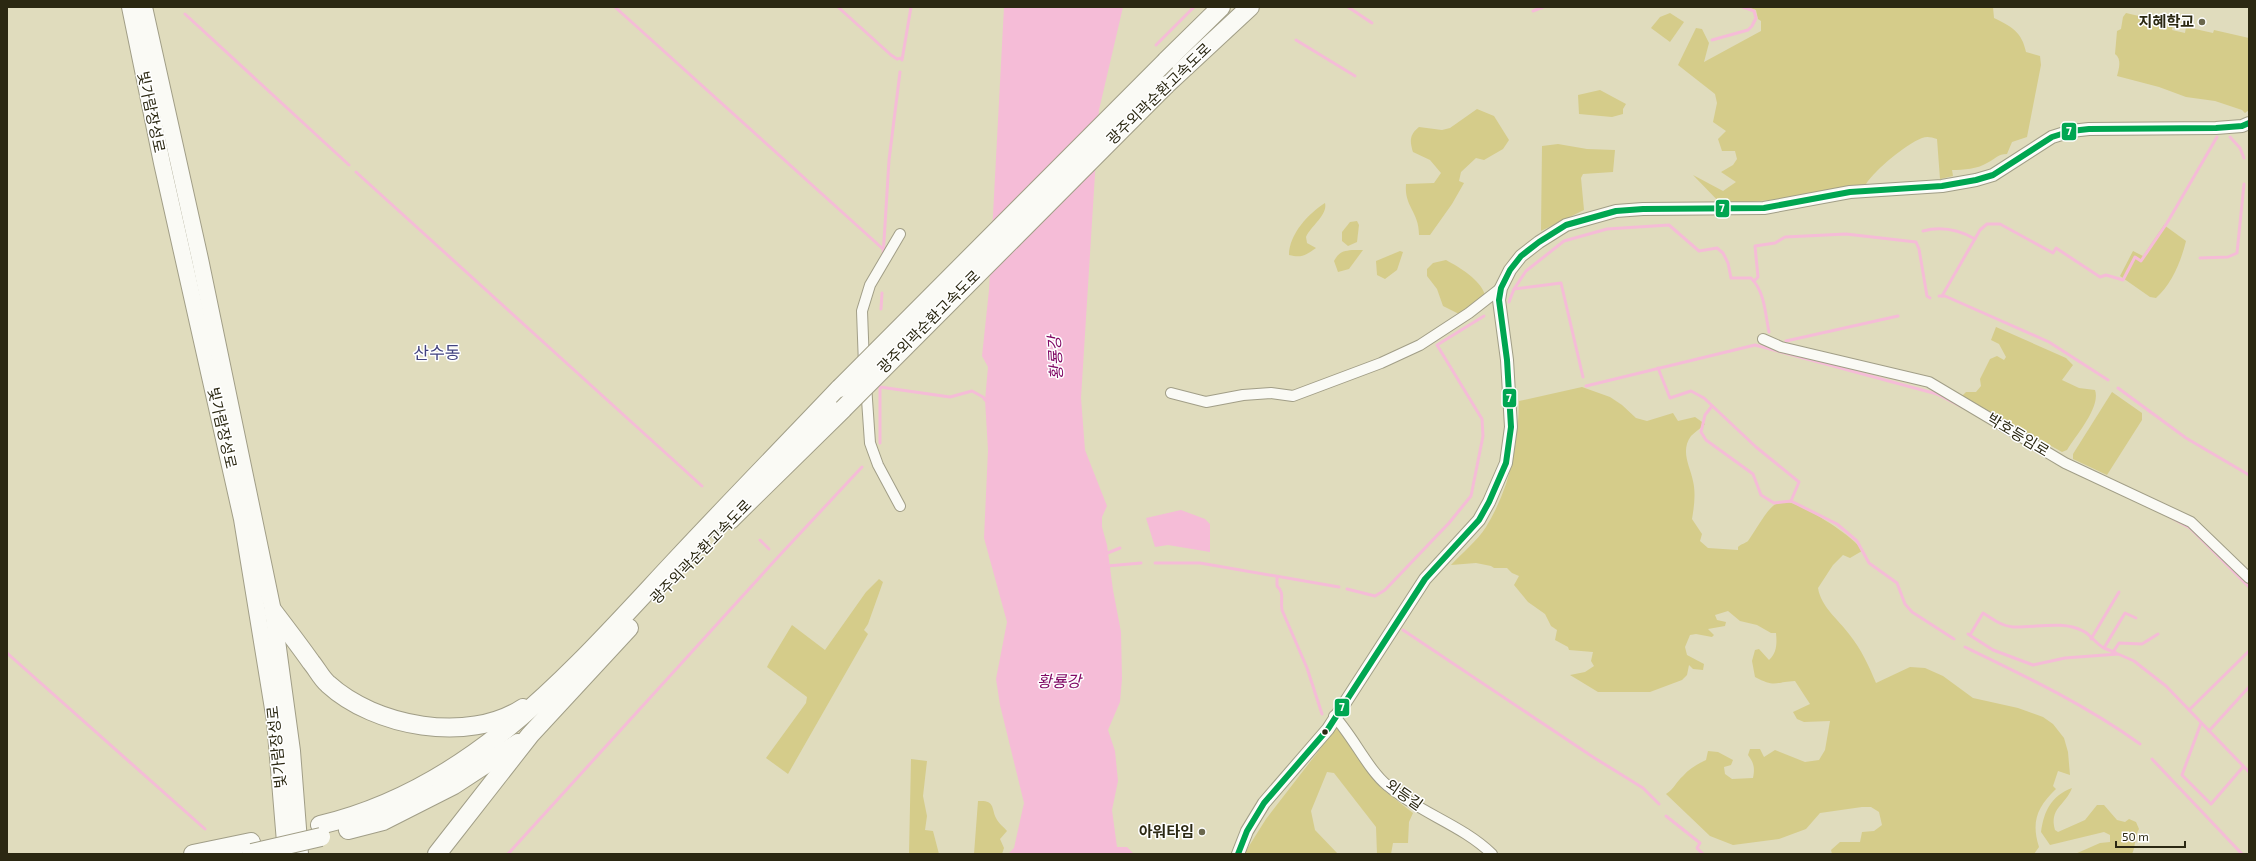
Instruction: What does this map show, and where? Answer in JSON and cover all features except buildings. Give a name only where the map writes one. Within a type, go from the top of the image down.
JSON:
[{"type":"highway","points":[[120,7],[138,52]]},
{"type":"highway","name":"빛가람장성로","points":[[130,7],[138,52],[242,519],[275,722],[286,854]]},
{"type":"highway","name":"빛가람장성로","points":[[144,7],[156,56],[273,611],[292,750],[300,854]]},
{"type":"highway","points":[[152,7],[156,56]]},
{"type":"highway","name":"광주외곽순환고속도로","points":[[610,640],[705,538],[840,388],[1221,7]]},
{"type":"highway","name":"광주외곽순환고속도로","points":[[610,640],[637,602],[842,409],[1166,85],[1250,7]]},
{"type":"highway","points":[[273,611],[327,683],[354,703],[378,715],[414,725],[469,726],[510,716],[550,690]]},
{"type":"highway","points":[[321,831],[379,808],[412,792],[474,755],[514,725],[550,690],[610,640]]},
{"type":"highway","points":[[437,854],[530,734],[610,640]]},
{"type":"highway","points":[[193,854],[250,850],[321,831],[383,821],[454,785],[530,734]]},
{"type":"street","points":[[1238,854],[1248,831],[1264,803],[1328,729],[1334,716],[1425,579],[1479,520],[1499,481],[1509,451],[1511,427],[1507,360],[1499,300],[1501,288],[1510,270],[1533,246],[1566,224],[1616,211],[1643,209],[1759,208],[1850,192],[1942,186],[1976,180],[1993,175],[2052,137],[2071,131],[2089,129],[2216,128],[2242,126],[2249,123]]},
{"type":"street","points":[[900,234],[870,284],[862,311],[870,443],[878,465],[900,506]]},
{"type":"street","points":[[1171,393],[1206,402],[1243,395],[1271,393],[1293,396],[1382,363],[1420,345],[1469,313],[1501,288]]},
{"type":"street","name":"박호등임로","points":[[1763,339],[1781,347],[1929,382],[2065,463],[2191,522],[2249,578]]},
{"type":"street","name":"외등길","points":[[1334,716],[1347,730],[1387,785],[1410,802],[1481,843],[1492,854]]},
{"type":"shaded area","points":[[1747,7],[1993,7],[1994,18],[2015,30],[2022,39],[2026,52],[2040,56],[2041,65],[2027,137],[2012,142],[2007,154],[1999,156],[1979,167],[1952,170],[1953,176],[1940,179],[1937,139],[1924,137],[1907,146],[1891,158],[1866,184],[1779,199],[1722,205],[1693,175],[1723,191],[1736,182],[1721,172],[1733,165],[1737,159],[1735,151],[1722,151],[1718,139],[1726,131],[1713,122],[1717,103],[1715,94],[1678,65],[1696,28],[1702,29],[1709,43],[1704,62],[1761,31],[1761,21],[1758,19],[1756,10]]},
{"type":"shaded area","points":[[1670,13],[1684,22],[1670,42],[1651,28],[1660,17]]},
{"type":"shaded area","points":[[2126,13],[2173,24],[2172,30],[2185,33],[2186,27],[2213,33],[2214,30],[2249,38],[2249,110],[2245,113],[2242,110],[2215,101],[2186,97],[2159,87],[2117,76],[2119,70],[2119,59],[2115,54],[2117,31],[2121,29],[2123,17]]},
{"type":"shaded area","points":[[1600,90],[1626,104],[1623,109],[1623,114],[1612,117],[1579,114],[1578,95]]},
{"type":"shaded area","points":[[1477,109],[1494,116],[1509,140],[1503,149],[1484,160],[1476,158],[1461,172],[1459,181],[1464,183],[1452,204],[1430,235],[1419,235],[1417,220],[1407,198],[1406,184],[1434,183],[1441,173],[1430,160],[1413,152],[1411,138],[1413,133],[1419,127],[1442,130],[1450,128]]},
{"type":"shaded area","points":[[1558,144],[1587,149],[1615,150],[1613,172],[1583,174],[1581,178],[1584,210],[1541,231],[1542,146]]},
{"type":"shaded area","points":[[1325,203],[1322,216],[1306,237],[1307,243],[1316,248],[1303,256],[1289,255],[1292,239],[1296,232],[1313,212]]},
{"type":"shaded area","points":[[1357,221],[1359,225],[1357,242],[1348,246],[1342,241],[1342,232],[1350,222]]},
{"type":"shaded area","points":[[2164,225],[2186,241],[2175,272],[2167,286],[2156,298],[2150,297],[2120,276],[2133,251],[2143,256]]},
{"type":"shaded area","points":[[1363,250],[1349,269],[1338,272],[1334,261],[1342,252]]},
{"type":"shaded area","points":[[1400,251],[1403,252],[1397,270],[1385,279],[1377,275],[1376,261]]},
{"type":"shaded area","points":[[1446,260],[1463,270],[1474,279],[1483,289],[1485,295],[1463,316],[1443,306],[1437,289],[1427,276],[1427,269],[1433,263]]},
{"type":"shaded area","points":[[1996,327],[2066,358],[2073,365],[2062,380],[2079,388],[2095,390],[2096,397],[2087,421],[2067,450],[2062,452],[1962,396],[1966,392],[1976,392],[1981,386],[1980,379],[1990,359],[1997,356],[2004,360],[2006,357],[1999,344],[1991,340]]},
{"type":"shaded area","points":[[1582,387],[1610,397],[1622,405],[1636,418],[1647,421],[1673,413],[1678,421],[1695,417],[1705,424],[1691,436],[1686,447],[1686,453],[1694,491],[1692,519],[1702,534],[1700,541],[1708,548],[1738,550],[1738,547],[1748,541],[1765,515],[1773,506],[1776,504],[1786,503],[1798,505],[1830,523],[1858,545],[1862,551],[1850,558],[1843,555],[1833,565],[1818,588],[1826,607],[1845,628],[1868,664],[1876,683],[1910,667],[1925,668],[1943,676],[1973,698],[2018,708],[2043,717],[2053,724],[2064,738],[2068,752],[2070,775],[2058,771],[2053,786],[2056,789],[2044,802],[2037,815],[2036,830],[2039,847],[2034,854],[1832,854],[1831,850],[1840,842],[1860,842],[1862,832],[1874,831],[1882,825],[1879,812],[1871,807],[1820,813],[1806,829],[1779,839],[1733,845],[1710,836],[1666,794],[1688,771],[1706,760],[1708,751],[1718,752],[1733,760],[1731,765],[1724,767],[1725,774],[1732,779],[1753,778],[1754,766],[1748,755],[1750,749],[1760,749],[1764,757],[1775,750],[1805,762],[1819,760],[1825,750],[1830,721],[1804,722],[1797,719],[1793,712],[1810,704],[1795,681],[1775,684],[1755,677],[1752,661],[1755,650],[1759,649],[1769,660],[1774,654],[1776,648],[1776,633],[1771,633],[1757,625],[1740,621],[1728,611],[1715,615],[1717,620],[1726,622],[1725,626],[1708,629],[1714,635],[1712,637],[1696,634],[1690,635],[1685,647],[1687,655],[1704,664],[1703,670],[1693,669],[1689,665],[1687,675],[1682,680],[1650,692],[1598,692],[1570,675],[1585,672],[1594,666],[1591,661],[1593,652],[1569,650],[1568,647],[1555,640],[1557,630],[1551,626],[1545,614],[1528,602],[1514,585],[1519,576],[1512,573],[1507,568],[1494,568],[1476,563],[1451,565],[1474,542],[1486,527],[1501,497],[1507,482],[1517,434],[1519,401]]},
{"type":"shaded area","points":[[2112,392],[2142,413],[2142,420],[2107,475],[2073,459],[2073,454]]},
{"type":"shaded area","points":[[879,579],[883,582],[868,624],[864,630],[868,634],[788,774],[766,758],[806,703],[807,697],[767,667],[792,625],[825,650],[866,592]]},
{"type":"shaded area","points":[[1337,727],[1350,741],[1381,788],[1413,813],[1409,822],[1408,843],[1393,843],[1391,854],[1377,854],[1376,827],[1334,773],[1327,772],[1311,811],[1315,830],[1338,854],[1244,854],[1266,819]]},
{"type":"shaded area","points":[[911,759],[927,761],[923,796],[927,816],[925,830],[933,831],[939,854],[909,854]]},
{"type":"shaded area","points":[[2072,788],[2056,812],[2054,817],[2055,830],[2058,832],[2085,820],[2097,805],[2104,805],[2117,820],[2125,822],[2129,819],[2136,822],[2139,829],[2132,854],[2075,854],[2100,843],[2110,842],[2110,835],[2104,832],[2050,845],[2041,832],[2044,817],[2054,800],[2065,791]]},
{"type":"shaded area","points":[[978,801],[987,802],[992,805],[997,820],[1007,831],[1000,839],[1004,848],[1002,854],[974,854]]},
{"type":"water","name":"황룡강","points":[[1004,7],[1123,7],[1099,110],[1081,398],[1085,450],[1107,506],[1102,517],[1102,527],[1107,545],[1113,590],[1121,632],[1122,679],[1120,702],[1108,730],[1115,751],[1118,781],[1112,810],[1117,847],[1127,847],[1134,854],[1008,854],[1014,848],[1024,803],[1000,705],[996,679],[1007,622],[984,538],[988,450],[985,400],[988,367],[982,356],[989,290]]},
{"type":"water","points":[[1181,510],[1205,519],[1210,524],[1210,552],[1168,545],[1155,547],[1146,518]]},
{"type":"waterway","points":[[615,7],[883,249]]},
{"type":"waterway","points":[[838,7],[891,55],[897,59],[902,58]]},
{"type":"waterway","points":[[902,60],[911,7]]},
{"type":"waterway","points":[[1156,45],[1194,7]]},
{"type":"waterway","points":[[1348,7],[1372,23]]},
{"type":"waterway","points":[[1533,11],[1543,7]]},
{"type":"waterway","points":[[1712,40],[1748,30],[1752,26],[1756,18],[1754,11],[1743,7]]},
{"type":"waterway","points":[[185,14],[349,165]]},
{"type":"waterway","points":[[1296,40],[1355,76]]},
{"type":"waterway","points":[[883,257],[889,160],[900,72]]},
{"type":"waterway","points":[[1942,296],[1980,230],[1987,224],[2000,224],[2053,253],[2056,248],[2100,277],[2106,275],[2123,280],[2135,257],[2141,261],[2167,223],[2217,137]]},
{"type":"waterway","points":[[2230,137],[2240,148],[2244,158]]},
{"type":"waterway","points":[[356,172],[702,486]]},
{"type":"waterway","points":[[2200,258],[2228,257],[2237,253],[2244,184]]},
{"type":"waterway","points":[[1514,289],[1526,271],[1564,241],[1607,229],[1669,225],[1699,251],[1717,248],[1723,253],[1728,263],[1731,278],[1751,278],[1762,296],[1769,332]]},
{"type":"waterway","points":[[1923,231],[1944,229],[1957,231],[1975,239]]},
{"type":"waterway","points":[[1754,281],[1758,277],[1755,246],[1775,243],[1785,237],[1846,234],[1916,242],[1919,249],[1927,296],[1930,298]]},
{"type":"waterway","points":[[1509,302],[1514,289],[1561,283],[1583,377]]},
{"type":"waterway","points":[[881,309],[882,293]]},
{"type":"waterway","points":[[1939,296],[1945,296],[2049,342],[2108,380]]},
{"type":"waterway","points":[[1347,589],[1375,596],[1385,590],[1449,523],[1471,496],[1483,436],[1482,419],[1437,345],[1484,316]]},
{"type":"waterway","points":[[1786,341],[1898,316]]},
{"type":"waterway","points":[[1586,386],[1755,345],[1937,394],[1964,408]]},
{"type":"waterway","points":[[1658,368],[1670,398],[1691,391],[1704,398],[1756,447],[1799,482],[1791,501],[1837,524],[1857,541],[1869,563],[1897,583],[1905,604],[1912,612],[1954,639]]},
{"type":"waterway","points":[[880,443],[880,387],[950,397],[972,391],[989,401]]},
{"type":"waterway","points":[[2118,388],[2186,438],[2249,475]]},
{"type":"waterway","points":[[1712,406],[1705,415],[1701,432],[1706,440],[1753,474],[1761,495],[1774,503],[1791,501]]},
{"type":"waterway","points":[[508,854],[778,557],[862,467]]},
{"type":"waterway","points":[[2170,517],[2190,528],[2249,587]]},
{"type":"waterway","points":[[760,540],[769,549]]},
{"type":"waterway","points":[[1105,554],[1120,548]]},
{"type":"waterway","points":[[1107,566],[1141,563]]},
{"type":"waterway","points":[[1155,563],[1200,563],[1339,587]]},
{"type":"waterway","points":[[1277,578],[1277,586],[1282,594],[1282,610],[1307,668],[1322,714]]},
{"type":"waterway","points":[[2091,639],[2119,592]]},
{"type":"waterway","points":[[1970,635],[1983,613],[1997,622],[2013,627],[2058,625],[2075,628],[2085,632],[2104,648]]},
{"type":"waterway","points":[[2116,653],[2104,648],[2125,613],[2136,618]]},
{"type":"waterway","points":[[1403,630],[1593,757],[1643,788],[1659,804]]},
{"type":"waterway","points":[[1968,634],[1993,650],[2033,665],[2065,658],[2118,654],[2134,661],[2166,686],[2249,772]]},
{"type":"waterway","points":[[2113,652],[2119,643],[2142,644],[2158,634]]},
{"type":"waterway","points":[[1965,647],[2077,704],[2140,744]]},
{"type":"waterway","points":[[2189,710],[2249,651]]},
{"type":"waterway","points":[[7,653],[205,829]]},
{"type":"waterway","points":[[2209,731],[2249,687]]},
{"type":"waterway","points":[[2201,723],[2182,775],[2211,804],[2243,767]]},
{"type":"waterway","points":[[2152,759],[2242,854]]},
{"type":"waterway","points":[[1666,816],[1700,843],[1697,848],[1703,854]]},
{"type":"transit line","name":"7","points":[[1238,854],[1247,831],[1264,803],[1328,729],[1425,579],[1479,520],[1489,502],[1506,463],[1511,427],[1507,360],[1499,300],[1501,288],[1510,270],[1521,256],[1539,242],[1566,225],[1616,211],[1643,209],[1764,208],[1850,192],[1942,186],[1976,180],[1993,175],[2052,137],[2071,131],[2089,129],[2216,128],[2242,126],[2249,123]]},
{"type":"place","name":"지혜학교","points":[[2202,22]]},
{"type":"place","name":"아워타임","points":[[1202,832]]},
{"type":"district","name":"산수동","points":[[437,353]]}]
